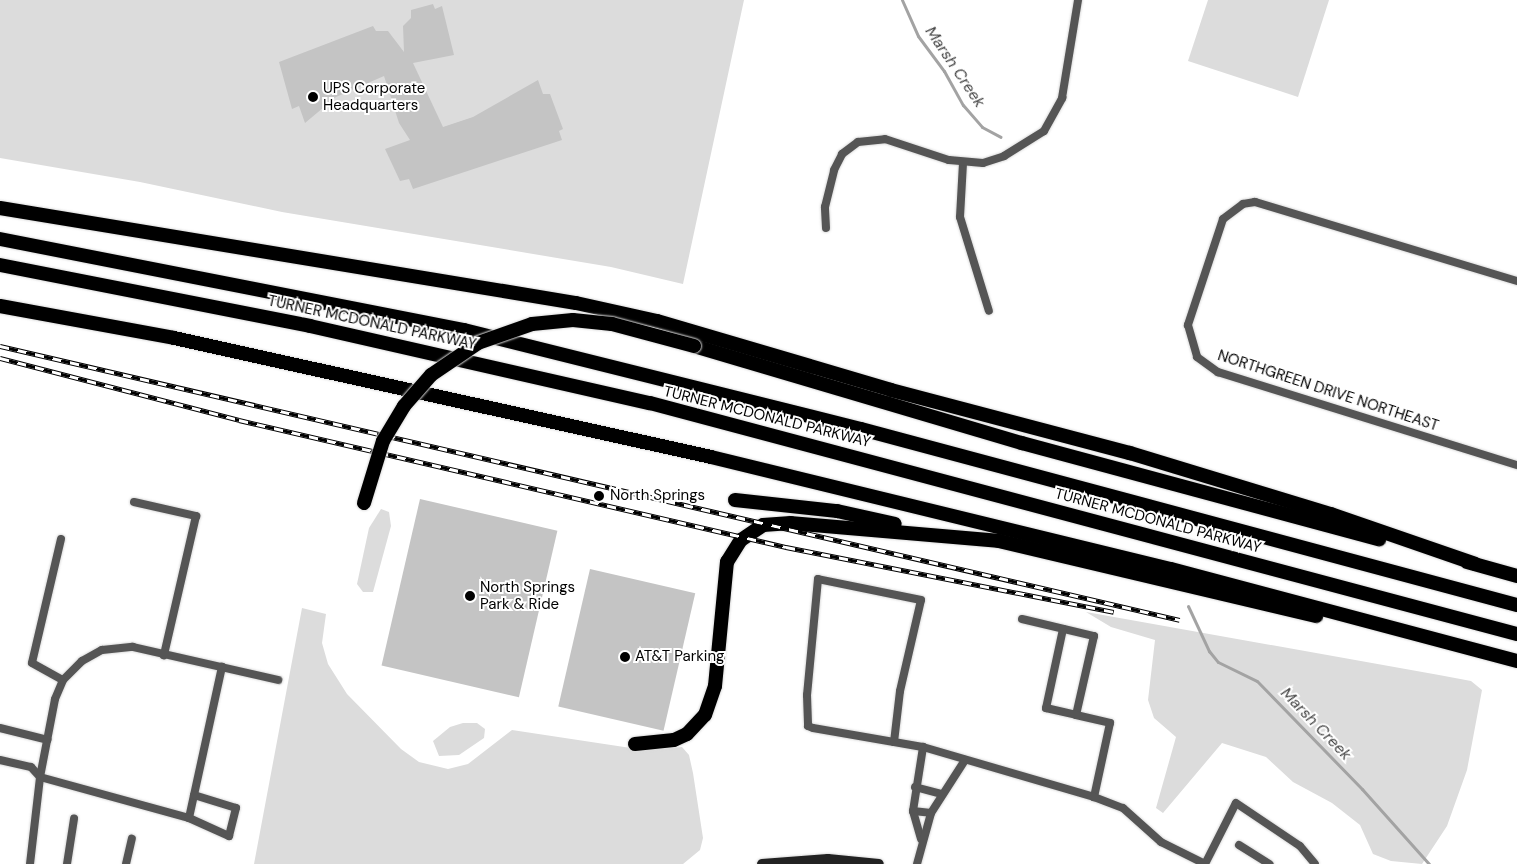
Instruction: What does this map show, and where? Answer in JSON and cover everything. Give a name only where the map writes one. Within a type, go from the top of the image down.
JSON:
[{"type":"highway","points":[[0,208],[566,302],[657,322],[891,390],[1130,453],[1330,514],[1475,564]]},
{"type":"highway","name":"TURNER MCDONALD PARKWAY","points":[[0,239],[464,330],[861,429],[1517,605]]},
{"type":"highway","name":"TURNER MCDONALD PARKWAY","points":[[0,266],[310,326],[633,399],[1517,634]]},
{"type":"highway","points":[[0,306],[174,338],[711,458],[1383,624],[1517,661]]},
{"type":"highway","points":[[364,503],[383,441],[417,388],[463,351],[512,329],[552,321],[612,324],[797,376],[1022,443],[1517,576]]},
{"type":"highway","points":[[735,500],[837,511],[958,536]]},
{"type":"highway","points":[[636,744],[674,740],[687,734],[705,715],[715,686],[727,562],[741,540],[752,530],[763,525],[791,523],[999,541],[1356,625],[1383,624]]},
{"type":"street","points":[[826,228],[825,207],[834,170],[842,154],[858,142],[885,139],[963,163],[1004,156],[1036,138],[1052,122],[1062,98],[1078,0]]},
{"type":"street","points":[[963,163],[960,217],[989,311]]},
{"type":"street","name":"NORTHGREEN DRIVE NORTHEAST","points":[[1517,281],[1255,202],[1232,211],[1220,224],[1188,325],[1197,357],[1218,372],[1517,465]]},
{"type":"street","points":[[134,502],[196,516],[164,655]]},
{"type":"street","points":[[61,539],[32,663],[63,680]]},
{"type":"street","points":[[894,742],[900,691],[921,600],[824,579],[815,583],[808,726],[894,742],[923,746],[1094,797],[1123,808],[1160,842],[1205,864],[1236,803],[1300,846],[1315,864]]},
{"type":"street","points":[[1022,620],[1094,636],[1076,715]]},
{"type":"street","points":[[1064,629],[1046,708],[1110,723],[1094,797]]},
{"type":"street","points":[[30,864],[40,777],[63,680],[82,662],[102,650],[133,647],[278,680]]},
{"type":"street","points":[[189,818],[222,667]]},
{"type":"street","points":[[0,728],[48,740]]},
{"type":"street","points":[[921,839],[913,811],[915,787],[923,746]]},
{"type":"street","points":[[0,760],[31,767],[40,777],[189,818],[229,836],[236,808],[194,796]]},
{"type":"street","points":[[918,864],[921,839],[931,813],[941,794],[965,760]]},
{"type":"street","points":[[915,787],[941,794]]},
{"type":"street","points":[[913,811],[931,813]]},
{"type":"street","points":[[67,864],[74,818]]},
{"type":"street","points":[[126,864],[132,839]]},
{"type":"street","points":[[1239,845],[1268,864]]},
{"type":"street","points":[[762,864],[828,861],[879,864]]},
{"type":"shaded area","points":[[0,0],[744,0],[683,284],[611,267],[282,212],[140,182],[0,158]]},
{"type":"shaded area","points":[[1208,0],[1329,0],[1298,97],[1188,61]]},
{"type":"shaded area","points":[[381,509],[389,512],[391,526],[373,592],[363,592],[357,584],[369,528]]},
{"type":"shaded area","points":[[302,608],[326,614],[322,643],[328,664],[347,694],[401,749],[419,762],[448,769],[468,764],[512,730],[644,750],[682,747],[689,755],[693,773],[703,838],[700,850],[683,864],[254,864]]},
{"type":"shaded area","points":[[1086,612],[1471,681],[1482,690],[1467,770],[1447,826],[1422,864],[1391,861],[1373,854],[1360,825],[1332,803],[1293,782],[1266,757],[1222,743],[1163,813],[1156,808],[1176,737],[1154,718],[1148,700],[1155,640],[1111,627]]},
{"type":"shaded area","points":[[463,723],[477,723],[485,729],[484,738],[459,755],[439,756],[433,741],[450,727]]},
{"type":"building","name":"UPS Corporate Headquarters","points":[[433,4],[435,9],[442,6],[454,55],[413,63],[443,127],[473,117],[538,80],[543,94],[550,94],[563,129],[559,131],[562,140],[413,189],[409,179],[400,181],[385,149],[410,140],[399,123],[384,76],[336,97],[305,123],[299,106],[292,109],[279,62],[373,26],[376,31],[388,31],[404,52],[403,26],[411,18],[411,10]]},
{"type":"building","name":"North Springs Park & Ride","points":[[420,499],[557,531],[519,697],[382,666]]},
{"type":"building","name":"AT&T Parking","points":[[590,569],[695,593],[664,731],[558,706]]},
{"type":"waterway","name":"Marsh Creek","points":[[902,0],[918,36],[944,71],[963,105],[982,127],[1001,137]]},
{"type":"waterway","name":"Marsh Creek","points":[[1188,606],[1209,651],[1218,662],[1257,681],[1362,789],[1429,864]]},
{"type":"railway","points":[[0,346],[1180,620]]},
{"type":"railway","points":[[0,358],[239,420],[786,547],[1114,612]]},
{"type":"place","name":"UPS Corporate Headquarters","points":[[313,97]]},
{"type":"place","name":"North Springs","points":[[599,496]]},
{"type":"place","name":"North Springs Park & Ride","points":[[470,596]]},
{"type":"place","name":"AT&T Parking","points":[[625,657]]}]
